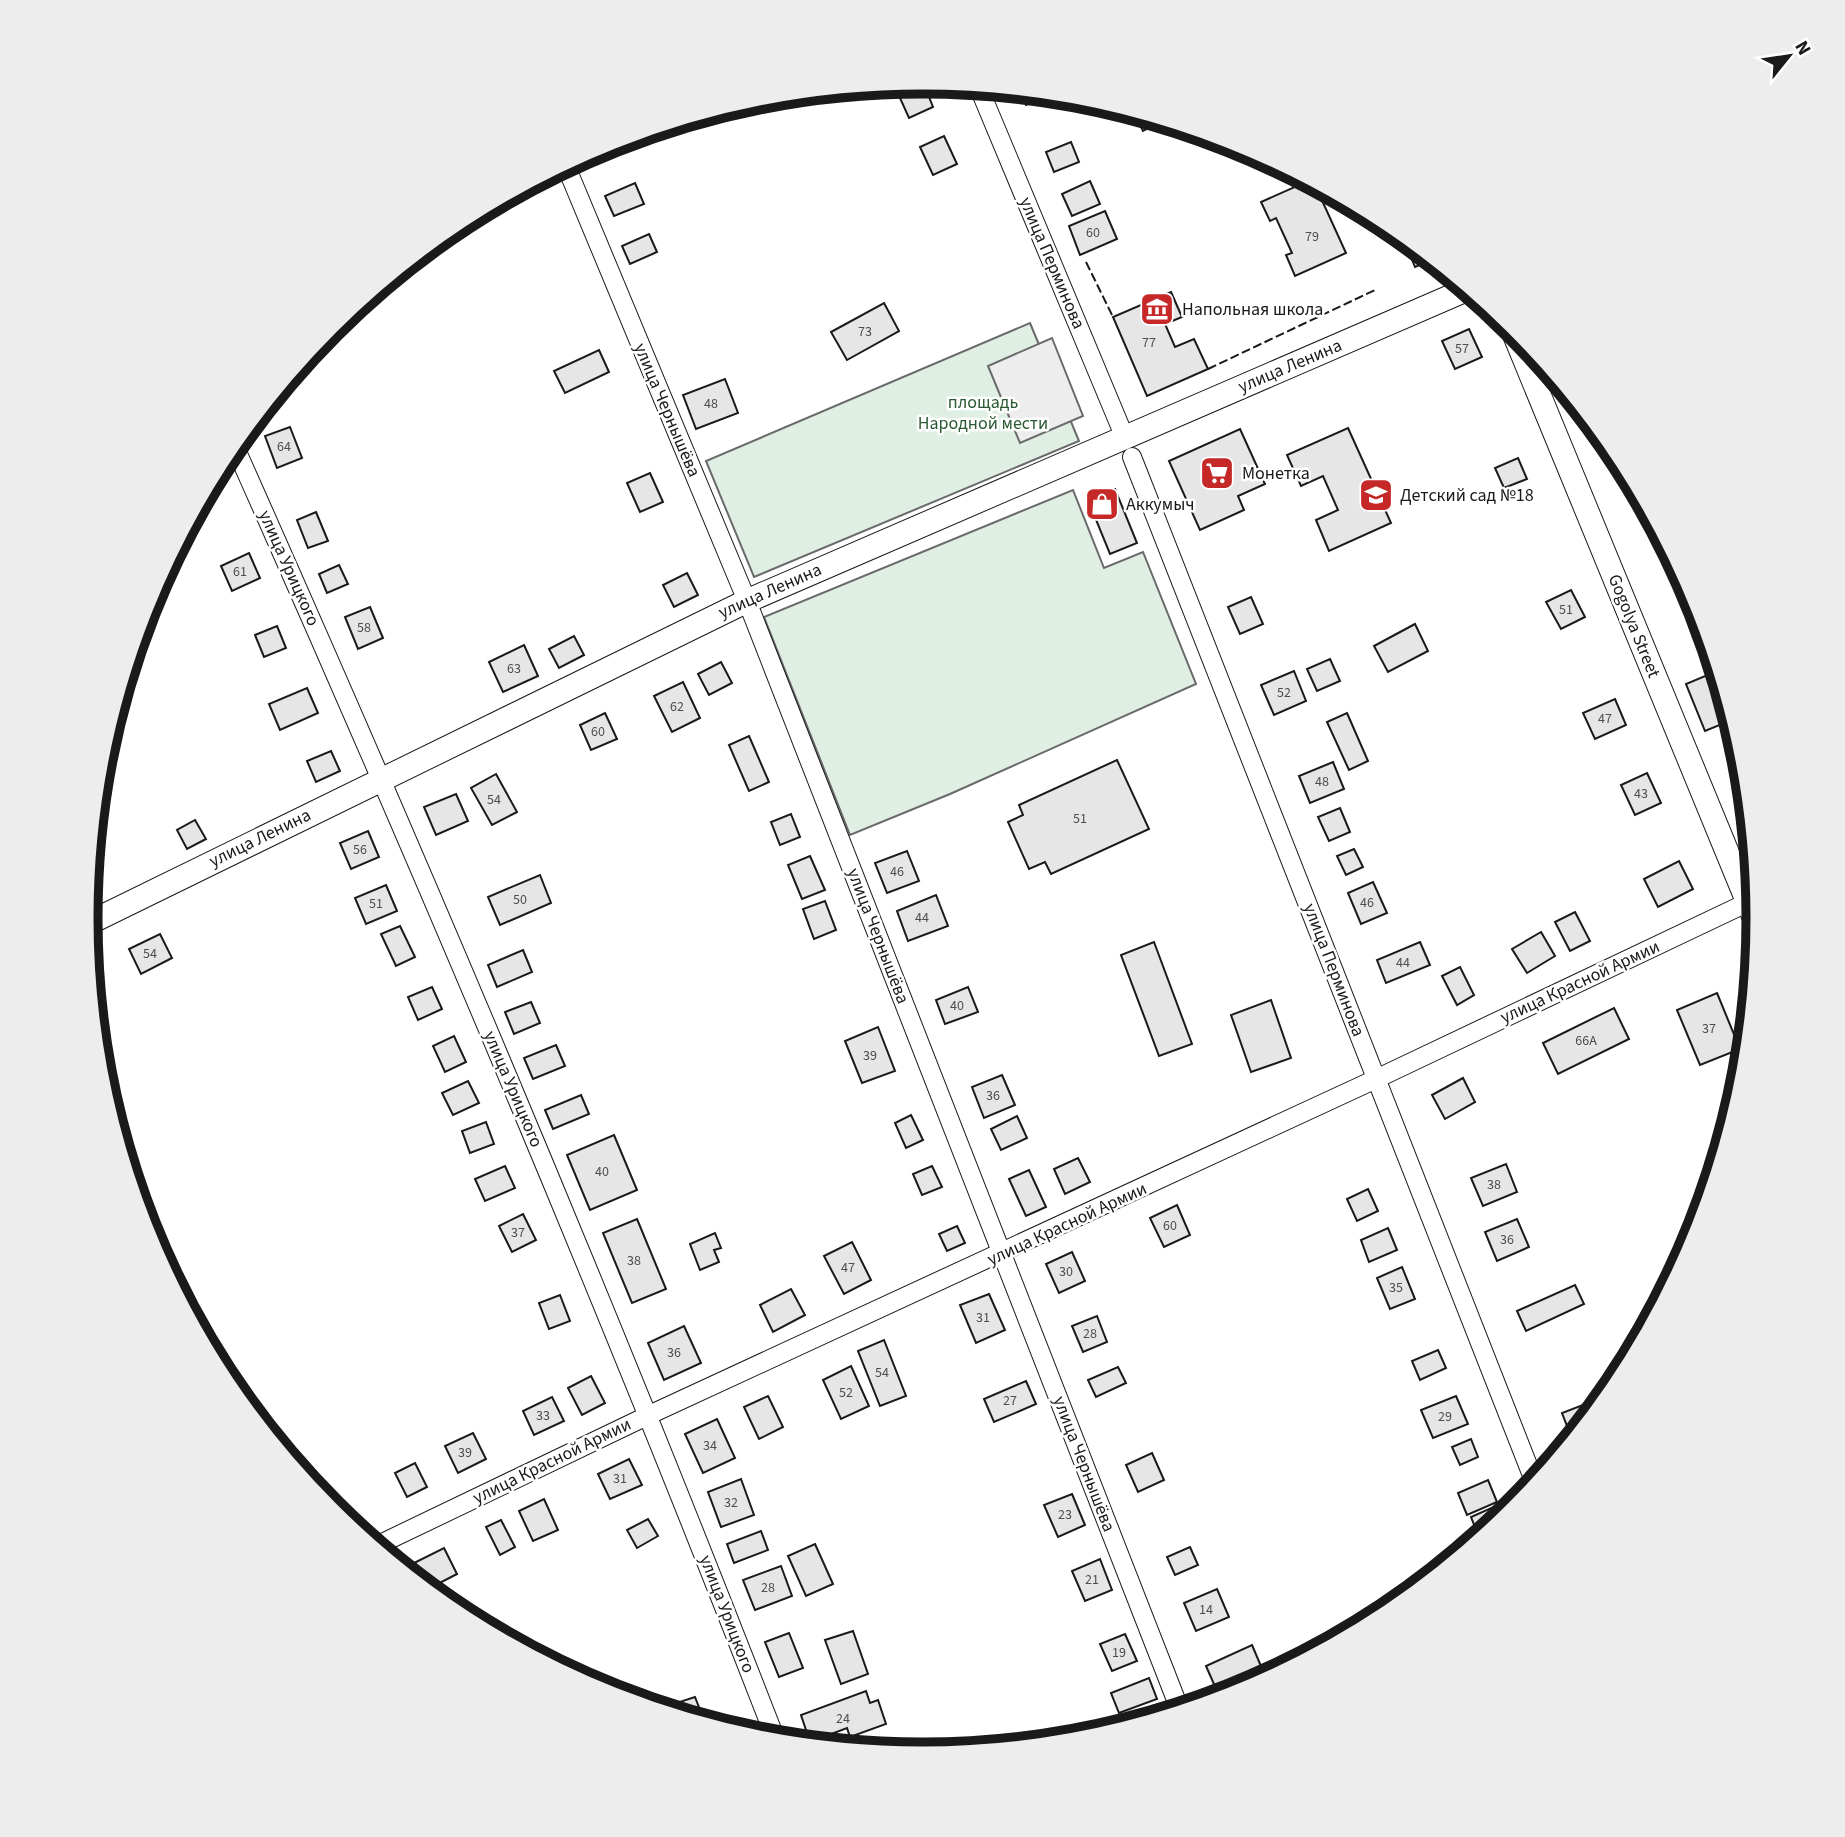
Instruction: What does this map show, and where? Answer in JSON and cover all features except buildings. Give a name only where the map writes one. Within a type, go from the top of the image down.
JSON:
[{"type":"street","name":"улица Перминова","points":[[983,97],[1129,447],[1531,1473]]},
{"type":"street","name":"улица Чернышёва","points":[[569,174],[747,601],[1177,1702]]},
{"type":"street","name":"улица Ленина","points":[[98,919],[383,777],[747,601],[1129,447],[1459,293]]},
{"type":"street","name":"Gogolya Street","points":[[1523,355],[1745,882]]},
{"type":"street","name":"улица Урицкого","points":[[240,457],[383,777],[649,1415],[771,1728]]},
{"type":"street","name":"улица Красной Армии","points":[[384,1542],[649,1415],[1377,1079],[1746,903]]},
{"type":"green space","name":"площадь Народной мести","points":[[1030,323],[1079,441],[754,577],[706,461]]},
{"type":"green space","points":[[1073,490],[1104,568],[1143,552],[1196,684],[950,794],[850,835],[764,617]]},
{"type":"shaded area","points":[[1052,338],[1083,416],[1020,443],[988,366]]},
{"type":"fence","points":[[1086,262],[1113,317]]},
{"type":"fence","points":[[1208,369],[1375,290]]},
{"type":"place","name":"Напольная школа","points":[[1157,309]]},
{"type":"place","name":"Монетка","points":[[1217,473]]},
{"type":"place","name":"Детский сад №18","points":[[1376,495]]},
{"type":"place","name":"Аккумыч","points":[[1102,504]]}]
